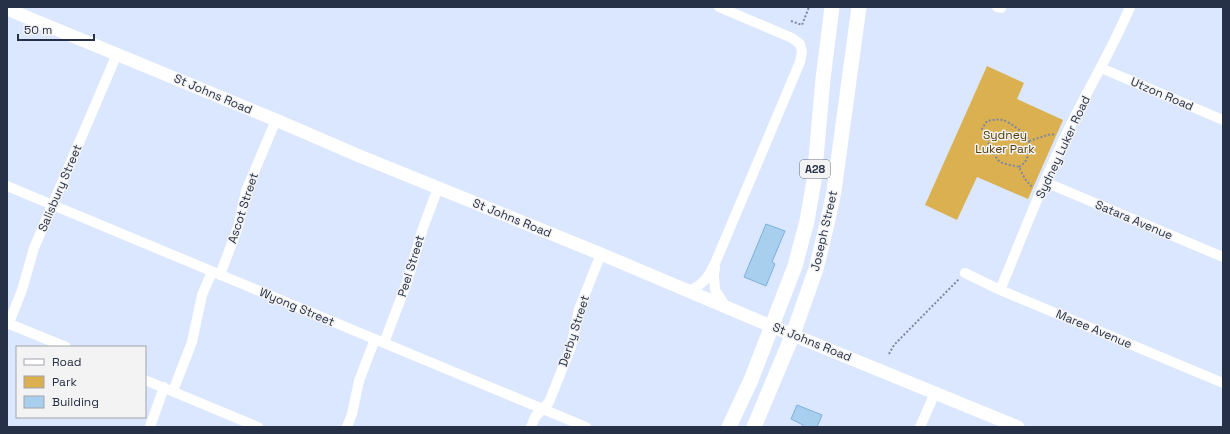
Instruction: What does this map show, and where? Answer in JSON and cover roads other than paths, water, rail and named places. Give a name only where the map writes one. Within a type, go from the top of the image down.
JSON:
[{"type":"highway","name":"Joseph Street","points":[[772,326],[795,266],[807,221],[814,181],[823,79],[832,7]]},
{"type":"highway","name":"Joseph Street","points":[[793,334],[816,268],[827,224],[836,176],[859,7]]},
{"type":"highway","name":"A28","points":[[729,427],[751,380],[772,326]]},
{"type":"highway","name":"A28","points":[[754,427],[793,334]]},
{"type":"main road","name":"St Johns Road","points":[[7,9],[601,254],[688,292],[1018,427]]},
{"type":"street","points":[[688,292],[697,288],[709,276],[800,62],[802,52],[800,44],[792,38],[719,7]]},
{"type":"street","name":"Sydney Luker Road","points":[[1000,290],[1064,139],[1101,68],[1130,7]]},
{"type":"street","name":"Salisbury Street","points":[[8,323],[22,290],[34,248],[117,54]]},
{"type":"street","name":"Utzon Road","points":[[1101,68],[1223,120]]},
{"type":"street","name":"Ascot Street","points":[[150,427],[192,342],[202,295],[216,273],[238,227],[246,191],[276,120]]},
{"type":"street","name":"Satara Avenue","points":[[1045,182],[1223,257]]},
{"type":"street","name":"Wyong Street","points":[[7,186],[586,427]]},
{"type":"street","name":"Peel Street","points":[[347,427],[352,414],[359,381],[380,341],[407,282],[423,228],[438,188]]},
{"type":"street","name":"Derby Street","points":[[531,427],[535,417],[549,402],[571,347],[579,310],[601,254]]},
{"type":"street","points":[[716,261],[714,276],[715,290],[726,307]]},
{"type":"street","name":"Maree Avenue","points":[[965,273],[1000,290],[1223,382]]},
{"type":"street","points":[[8,323],[64,346]]},
{"type":"street","points":[[146,380],[258,427]]},
{"type":"street","points":[[920,427],[934,392]]},
{"type":"park label","name":"Sydney Luker Park","points":[[1005,142]]}]
